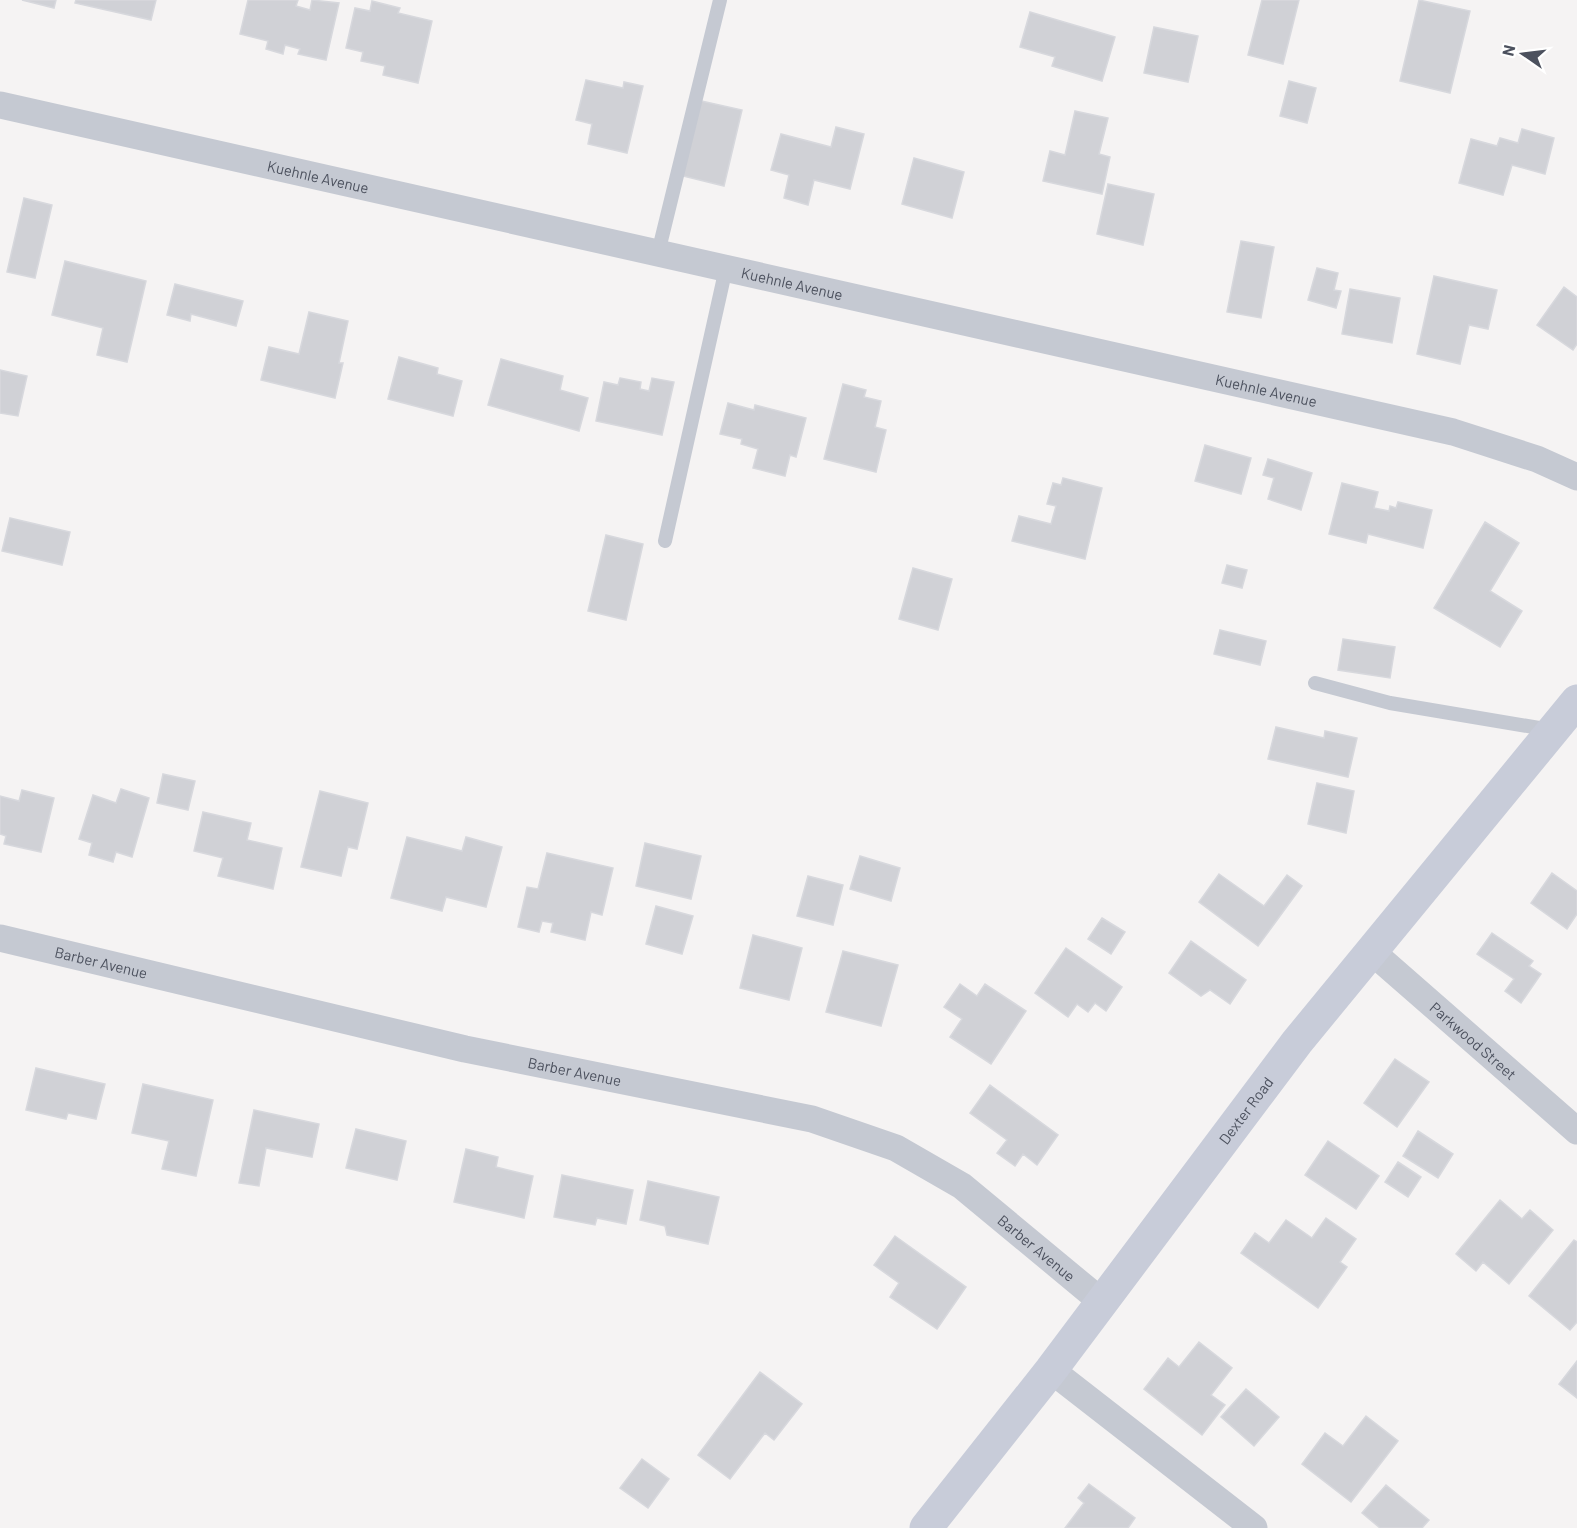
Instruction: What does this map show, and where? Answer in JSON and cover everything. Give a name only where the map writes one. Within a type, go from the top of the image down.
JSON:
[{"type":"main road","name":"Dexter Road","points":[[926,1528],[1051,1370],[1297,1041],[1577,701]]},
{"type":"street","name":"Kuehnle Avenue","points":[[0,105],[1453,432],[1537,459],[1577,477]]},
{"type":"street","name":"Barber Avenue","points":[[0,938],[465,1049],[812,1119],[896,1148],[962,1185],[1102,1302]]},
{"type":"street","name":"Parkwood Street","points":[[1371,951],[1577,1131]]},
{"type":"street","points":[[1051,1370],[1254,1528]]},
{"type":"lane","points":[[658,253],[720,0]]},
{"type":"lane","points":[[665,541],[726,268]]},
{"type":"lane","points":[[1315,683],[1412,707],[1553,730]]},
{"type":"building","points":[[22,0],[56,0],[54,8]]},
{"type":"building","points":[[76,0],[156,0],[151,20],[75,3]]},
{"type":"building","points":[[248,0],[298,0],[296,6],[310,10],[312,0],[339,3],[326,60],[298,54],[300,49],[285,45],[283,54],[266,49],[268,41],[240,34]]},
{"type":"building","points":[[1262,0],[1299,0],[1283,64],[1248,55]]},
{"type":"building","points":[[1419,0],[1470,11],[1450,93],[1400,81]]},
{"type":"building","points":[[372,1],[400,8],[398,13],[432,21],[418,83],[383,75],[385,66],[361,61],[363,52],[346,48],[355,8],[370,11]]},
{"type":"building","points":[[1030,12],[1115,37],[1102,81],[1052,66],[1055,57],[1020,47]]},
{"type":"building","points":[[1154,27],[1198,36],[1188,82],[1144,73]]},
{"type":"building","points":[[586,80],[623,88],[624,82],[643,86],[627,153],[588,144],[592,124],[576,120]]},
{"type":"building","points":[[1289,81],[1316,88],[1307,123],[1280,116]]},
{"type":"building","points":[[697,100],[742,110],[724,186],[679,175]]},
{"type":"building","points":[[1075,111],[1108,118],[1099,154],[1110,157],[1102,194],[1043,181],[1050,151],[1065,155]]},
{"type":"building","points":[[836,127],[864,134],[850,189],[814,180],[808,205],[784,198],[789,175],[771,170],[781,134],[831,147]]},
{"type":"building","points":[[1522,129],[1554,138],[1545,174],[1512,165],[1503,195],[1459,183],[1471,139],[1497,146],[1500,138],[1518,143]]},
{"type":"building","points":[[914,158],[964,172],[952,218],[902,204]]},
{"type":"building","points":[[1108,184],[1154,194],[1143,245],[1097,234]]},
{"type":"building","points":[[24,198],[52,205],[35,278],[7,272]]},
{"type":"building","points":[[1241,241],[1274,247],[1261,318],[1227,312]]},
{"type":"building","points":[[65,261],[146,281],[127,362],[97,355],[103,328],[52,315]]},
{"type":"building","points":[[1317,268],[1338,273],[1334,290],[1341,291],[1336,308],[1308,300]]},
{"type":"building","points":[[1434,276],[1497,290],[1488,329],[1469,325],[1460,364],[1417,354]]},
{"type":"building","points":[[175,284],[243,301],[236,326],[191,314],[190,321],[167,315]]},
{"type":"building","points":[[1564,287],[1577,297],[1577,344],[1573,350],[1537,325]]},
{"type":"building","points":[[1350,289],[1400,298],[1392,343],[1342,334]]},
{"type":"building","points":[[309,312],[348,321],[339,363],[343,363],[335,398],[261,380],[269,347],[299,354]]},
{"type":"building","points":[[399,357],[438,368],[437,374],[462,381],[453,416],[388,399]]},
{"type":"building","points":[[501,359],[563,376],[560,390],[588,398],[579,431],[488,405]]},
{"type":"building","points":[[0,370],[27,376],[18,416],[0,413]]},
{"type":"building","points":[[620,378],[641,382],[640,389],[649,391],[652,378],[674,382],[662,435],[596,421],[604,382],[618,385]]},
{"type":"building","points":[[843,384],[866,390],[864,397],[881,401],[875,427],[886,430],[876,472],[824,459]]},
{"type":"building","points":[[728,403],[754,410],[755,405],[806,418],[796,457],[790,455],[785,476],[753,468],[758,449],[741,444],[742,439],[720,434]]},
{"type":"building","points":[[1205,445],[1251,458],[1241,494],[1195,481]]},
{"type":"building","points":[[1268,459],[1312,473],[1301,510],[1268,499],[1274,478],[1263,475]]},
{"type":"building","points":[[1063,478],[1102,488],[1085,559],[1012,541],[1019,516],[1051,524],[1056,506],[1047,504],[1053,483],[1061,485]]},
{"type":"building","points":[[1342,483],[1378,492],[1374,508],[1389,511],[1390,506],[1396,508],[1398,502],[1432,510],[1423,548],[1368,534],[1366,543],[1329,534]]},
{"type":"building","points":[[10,518],[70,532],[62,565],[2,551]]},
{"type":"building","points":[[1485,522],[1519,543],[1490,591],[1522,611],[1500,647],[1434,608]]},
{"type":"building","points":[[606,535],[643,544],[626,620],[588,611]]},
{"type":"building","points":[[1227,565],[1247,570],[1242,588],[1222,583]]},
{"type":"building","points":[[913,568],[952,579],[938,630],[899,619]]},
{"type":"building","points":[[1220,630],[1266,641],[1260,665],[1214,654]]},
{"type":"building","points":[[1343,639],[1395,647],[1390,678],[1338,670]]},
{"type":"building","points":[[1276,727],[1324,738],[1325,731],[1357,738],[1348,777],[1268,759]]},
{"type":"building","points":[[163,774],[195,781],[188,810],[157,803]]},
{"type":"building","points":[[1317,783],[1354,791],[1346,833],[1308,824]]},
{"type":"building","points":[[121,789],[149,798],[132,857],[116,852],[113,862],[89,855],[92,843],[79,839],[93,795],[116,803]]},
{"type":"building","points":[[22,790],[54,798],[41,852],[4,844],[6,836],[0,834],[0,796],[19,801]]},
{"type":"building","points":[[320,791],[368,803],[357,849],[348,847],[341,876],[301,867]]},
{"type":"building","points":[[203,812],[251,823],[247,840],[282,848],[273,889],[218,876],[223,858],[194,851]]},
{"type":"building","points":[[407,837],[462,851],[466,837],[502,847],[486,907],[446,897],[442,911],[391,898]]},
{"type":"building","points":[[645,843],[701,856],[691,899],[636,886]]},
{"type":"building","points":[[547,853],[613,868],[602,915],[591,912],[585,940],[551,932],[553,923],[542,921],[539,932],[518,927],[527,887],[538,889]]},
{"type":"building","points":[[860,856],[900,868],[891,901],[850,889]]},
{"type":"building","points":[[1552,873],[1577,891],[1577,914],[1567,929],[1531,903]]},
{"type":"building","points":[[1219,874],[1264,906],[1287,875],[1302,886],[1258,946],[1199,902]]},
{"type":"building","points":[[808,876],[843,885],[833,925],[797,916]]},
{"type":"building","points":[[656,906],[693,916],[682,954],[646,944]]},
{"type":"building","points":[[1102,918],[1125,932],[1111,954],[1088,939]]},
{"type":"building","points":[[1492,933],[1533,961],[1529,966],[1541,974],[1521,1003],[1505,991],[1514,979],[1477,954]]},
{"type":"building","points":[[753,935],[802,948],[789,1000],[740,988]]},
{"type":"building","points":[[1191,941],[1246,980],[1230,1004],[1210,990],[1201,996],[1169,973]]},
{"type":"building","points":[[1066,948],[1122,987],[1106,1011],[1095,1003],[1088,1012],[1077,1004],[1068,1017],[1035,993]]},
{"type":"building","points":[[843,951],[898,965],[881,1026],[826,1012]]},
{"type":"building","points":[[960,984],[977,996],[985,984],[1026,1011],[991,1064],[950,1037],[962,1019],[944,1007]]},
{"type":"building","points":[[1395,1059],[1429,1082],[1397,1127],[1364,1103]]},
{"type":"building","points":[[36,1068],[105,1084],[96,1119],[68,1113],[66,1119],[26,1110]]},
{"type":"building","points":[[143,1084],[213,1100],[196,1176],[162,1169],[169,1141],[132,1133]]},
{"type":"building","points":[[990,1085],[1058,1135],[1037,1165],[1023,1154],[1015,1166],[997,1153],[1007,1140],[970,1113]]},
{"type":"building","points":[[254,1110],[319,1124],[312,1157],[266,1148],[259,1186],[239,1183]]},
{"type":"building","points":[[356,1129],[406,1141],[397,1180],[346,1168]]},
{"type":"building","points":[[1418,1131],[1453,1154],[1438,1178],[1403,1156]]},
{"type":"building","points":[[1328,1141],[1379,1176],[1356,1209],[1305,1175]]},
{"type":"building","points":[[466,1149],[498,1157],[496,1167],[533,1176],[524,1218],[454,1202]]},
{"type":"building","points":[[1398,1162],[1421,1177],[1408,1197],[1385,1182]]},
{"type":"building","points":[[562,1175],[633,1190],[626,1224],[597,1218],[595,1225],[554,1217]]},
{"type":"building","points":[[648,1181],[719,1197],[708,1244],[667,1235],[665,1226],[640,1220]]},
{"type":"building","points":[[1500,1200],[1522,1219],[1530,1210],[1553,1230],[1509,1284],[1483,1262],[1476,1271],[1456,1254]]},
{"type":"building","points":[[1326,1218],[1356,1239],[1340,1262],[1347,1267],[1318,1308],[1241,1253],[1255,1233],[1269,1243],[1286,1220],[1312,1238]]},
{"type":"building","points":[[895,1236],[966,1287],[937,1329],[890,1297],[899,1283],[874,1265]]},
{"type":"building","points":[[1574,1240],[1577,1242],[1577,1322],[1570,1330],[1529,1296]]},
{"type":"building","points":[[1199,1342],[1232,1368],[1211,1395],[1225,1405],[1202,1435],[1144,1389],[1168,1358],[1179,1367]]},
{"type":"building","points":[[1577,1361],[1577,1398],[1559,1384]]},
{"type":"building","points":[[760,1372],[802,1404],[774,1440],[765,1433],[730,1479],[698,1455]]},
{"type":"building","points":[[1246,1389],[1279,1417],[1254,1446],[1221,1417]]},
{"type":"building","points":[[1366,1416],[1398,1441],[1351,1502],[1302,1464],[1325,1433],[1343,1446]]},
{"type":"building","points":[[642,1459],[669,1479],[648,1508],[620,1488]]},
{"type":"building","points":[[1089,1484],[1135,1518],[1128,1528],[1065,1528],[1084,1503],[1078,1498]]},
{"type":"building","points":[[1386,1485],[1429,1520],[1422,1528],[1380,1528],[1362,1513]]}]
